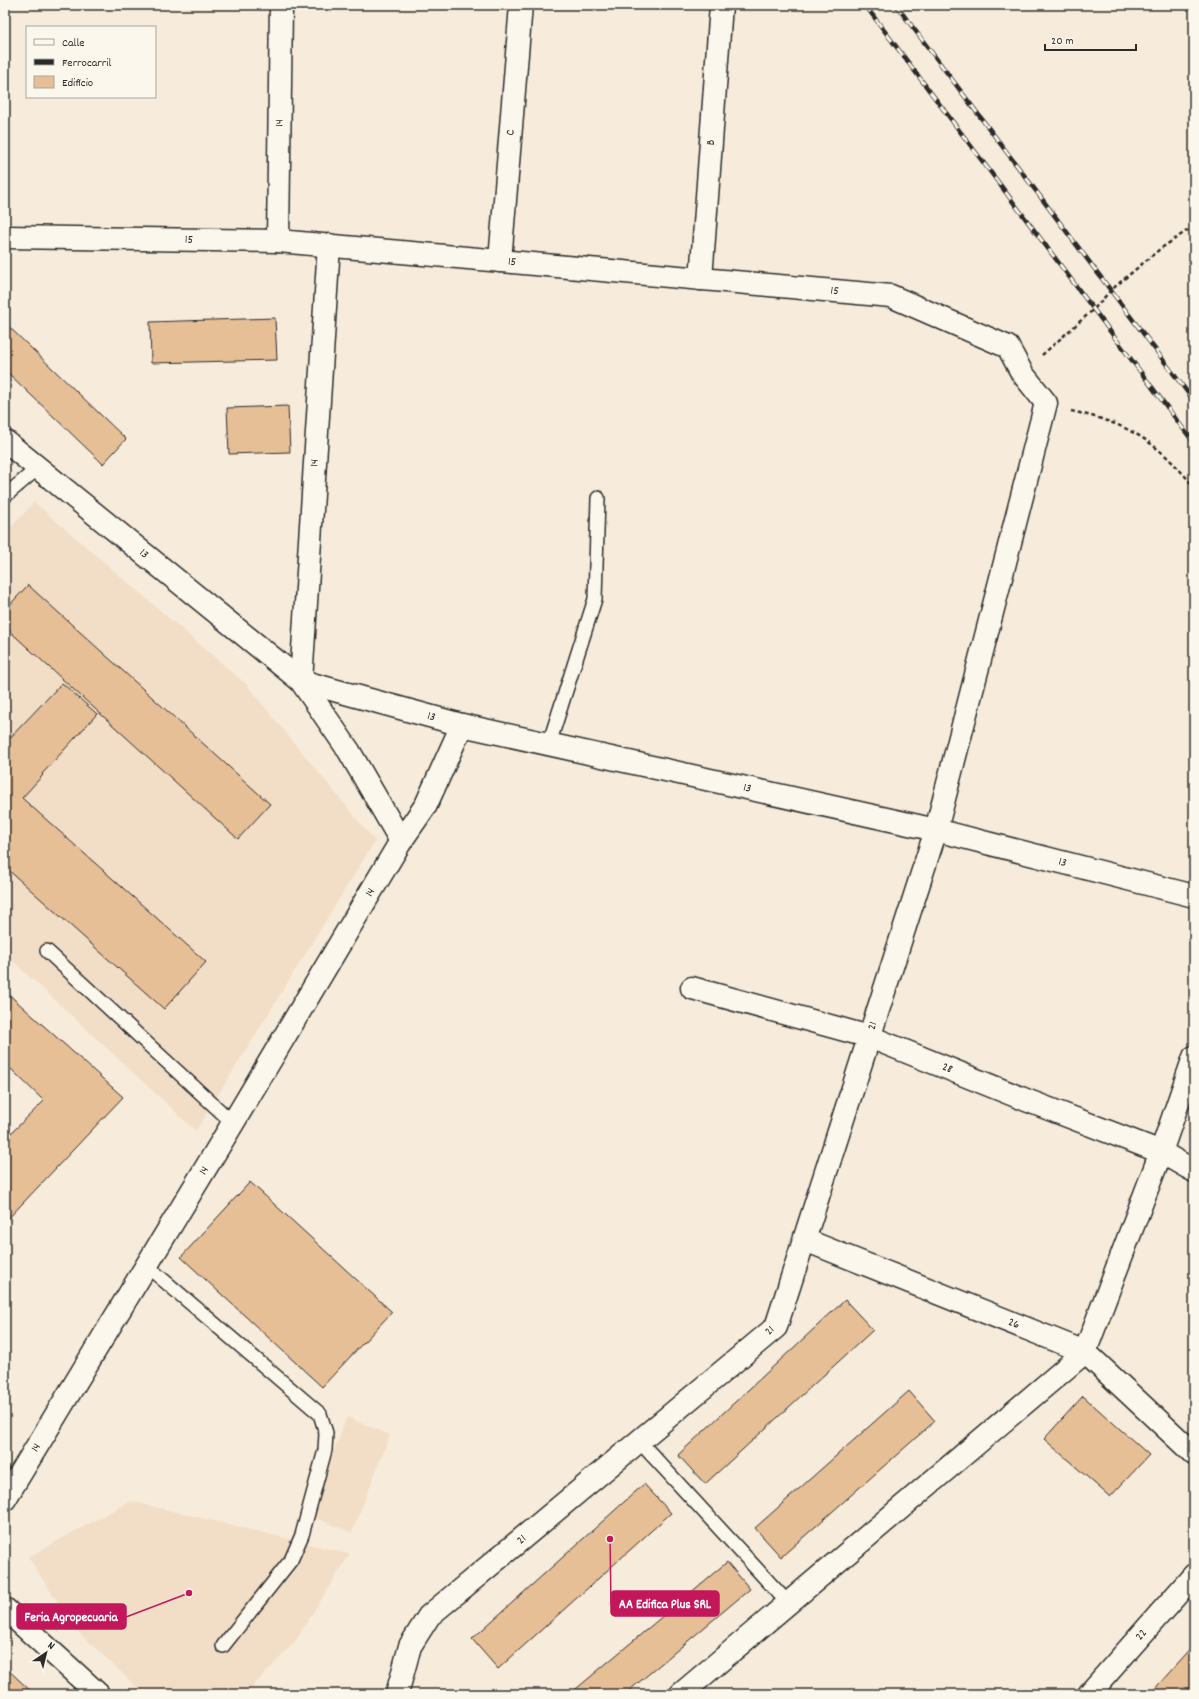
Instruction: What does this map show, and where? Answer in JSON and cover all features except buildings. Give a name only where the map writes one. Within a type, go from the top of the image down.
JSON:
[{"type":"street","name":"14","points":[[278,241],[281,5]]},
{"type":"street","name":"C","points":[[500,261],[521,5]]},
{"type":"street","name":"B","points":[[701,279],[721,5]]},
{"type":"street","name":"15","points":[[5,237],[278,241],[891,296],[1008,347],[1022,372]]},
{"type":"street","name":"14","points":[[301,681],[329,245]]},
{"type":"street","points":[[1022,372],[1046,403]]},
{"type":"street","name":"21","points":[[397,1694],[410,1646],[429,1616],[640,1442],[776,1327],[936,830],[1046,403]]},
{"type":"street","name":"13","points":[[5,441],[39,467],[301,681],[349,751],[401,841]]},
{"type":"street","name":"13","points":[[301,681],[462,725],[936,830],[1194,896]]},
{"type":"street","name":"14","points":[[5,1499],[147,1266],[401,841],[426,805],[462,725]]},
{"type":"street","name":"28","points":[[692,988],[870,1037],[1033,1103],[1161,1152],[1194,1171]]},
{"type":"street","points":[[681,1694],[1085,1352],[1161,1152],[1194,1057]]},
{"type":"street","name":"26","points":[[804,1240],[1085,1352],[1194,1454]]},
{"type":"street","name":"22","points":[[1089,1694],[1194,1575]]},
{"type":"street","points":[[5,1609],[98,1694]]},
{"type":"lane","points":[[5,496],[39,467]]},
{"type":"lane","points":[[549,744],[595,599],[598,498]]},
{"type":"lane","points":[[47,951],[233,1123]]},
{"type":"lane","points":[[147,1266],[320,1414],[326,1433],[325,1450],[302,1535],[291,1560],[223,1646]]},
{"type":"lane","points":[[640,1442],[788,1603]]},
{"type":"path","points":[[1022,372],[1094,309],[1111,290],[1160,250],[1194,226]]},
{"type":"path","points":[[1046,403],[1110,422],[1149,442],[1176,465],[1194,487]]},
{"type":"shaded area","points":[[34,502],[246,684],[375,841],[196,1131],[5,954],[5,534]]},
{"type":"shaded area","points":[[347,1417],[390,1435],[352,1533],[309,1515]]},
{"type":"shaded area","points":[[130,1501],[350,1554],[294,1643],[246,1694],[144,1694],[75,1629],[28,1557]]},
{"type":"railway","points":[[865,5],[1194,443]]},
{"type":"railway","points":[[896,5],[1194,401]]},
{"type":"place","name":"AA Edifica Plus SRL","points":[[610,1539]]},
{"type":"place","name":"Feria Agropecuaria","points":[[189,1593]]}]
